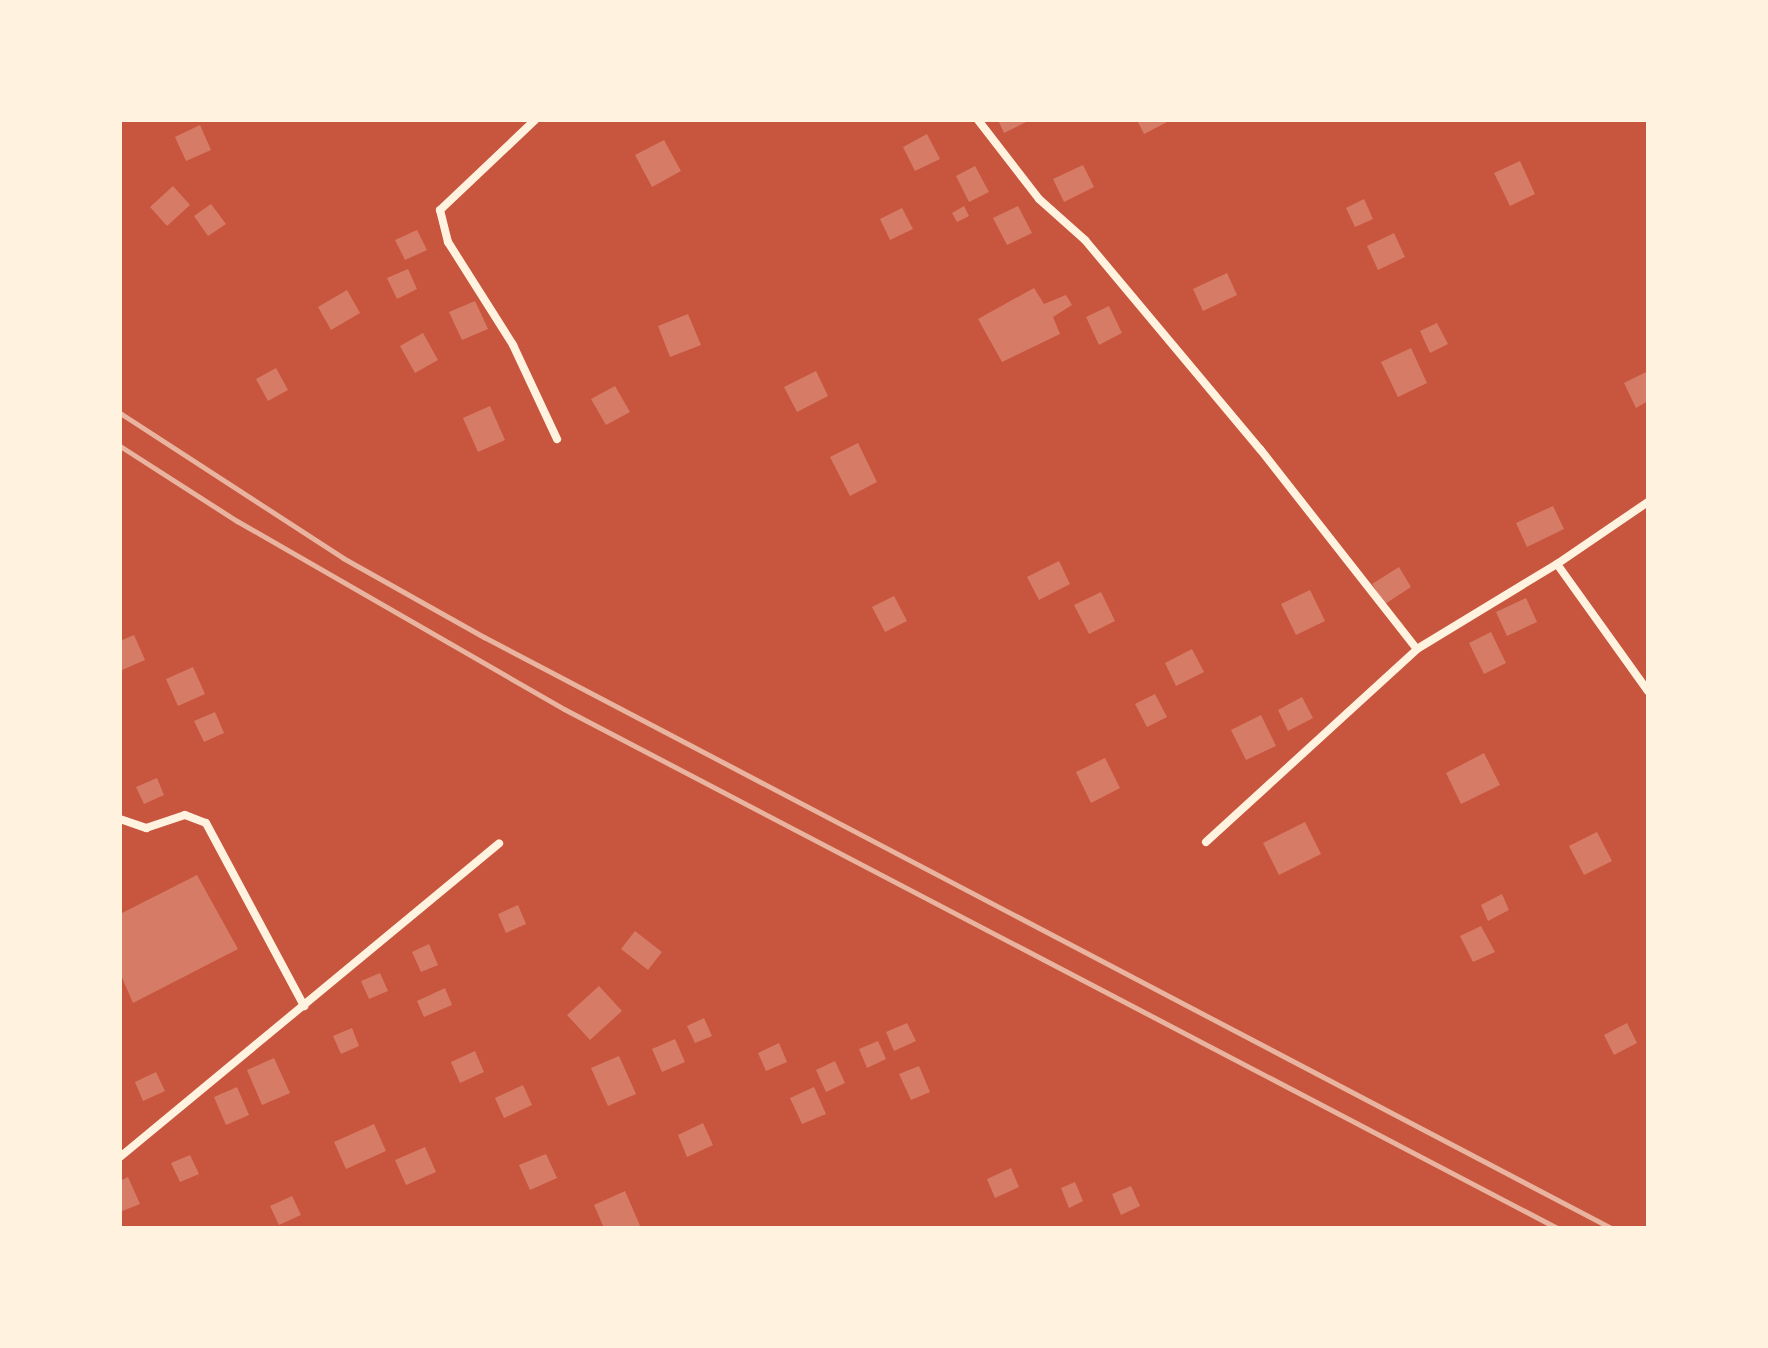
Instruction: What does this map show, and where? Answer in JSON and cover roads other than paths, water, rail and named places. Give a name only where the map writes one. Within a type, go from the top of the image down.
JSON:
[{"type":"street","points":[[535,120],[456,190],[440,210],[441,226],[513,345],[557,439]]},
{"type":"street","points":[[978,120],[1039,199],[1085,240],[1260,449],[1417,649]]},
{"type":"street","points":[[1206,842],[1417,649],[1557,564],[1648,502]]},
{"type":"street","points":[[1557,564],[1648,691]]},
{"type":"street","points":[[120,819],[146,828],[185,815],[206,823],[304,1006]]},
{"type":"street","points":[[120,1157],[499,844]]},
{"type":"railway","points":[[120,413],[343,558],[484,637],[1611,1228]]},
{"type":"railway","points":[[120,446],[237,521],[564,709],[1557,1228]]}]
